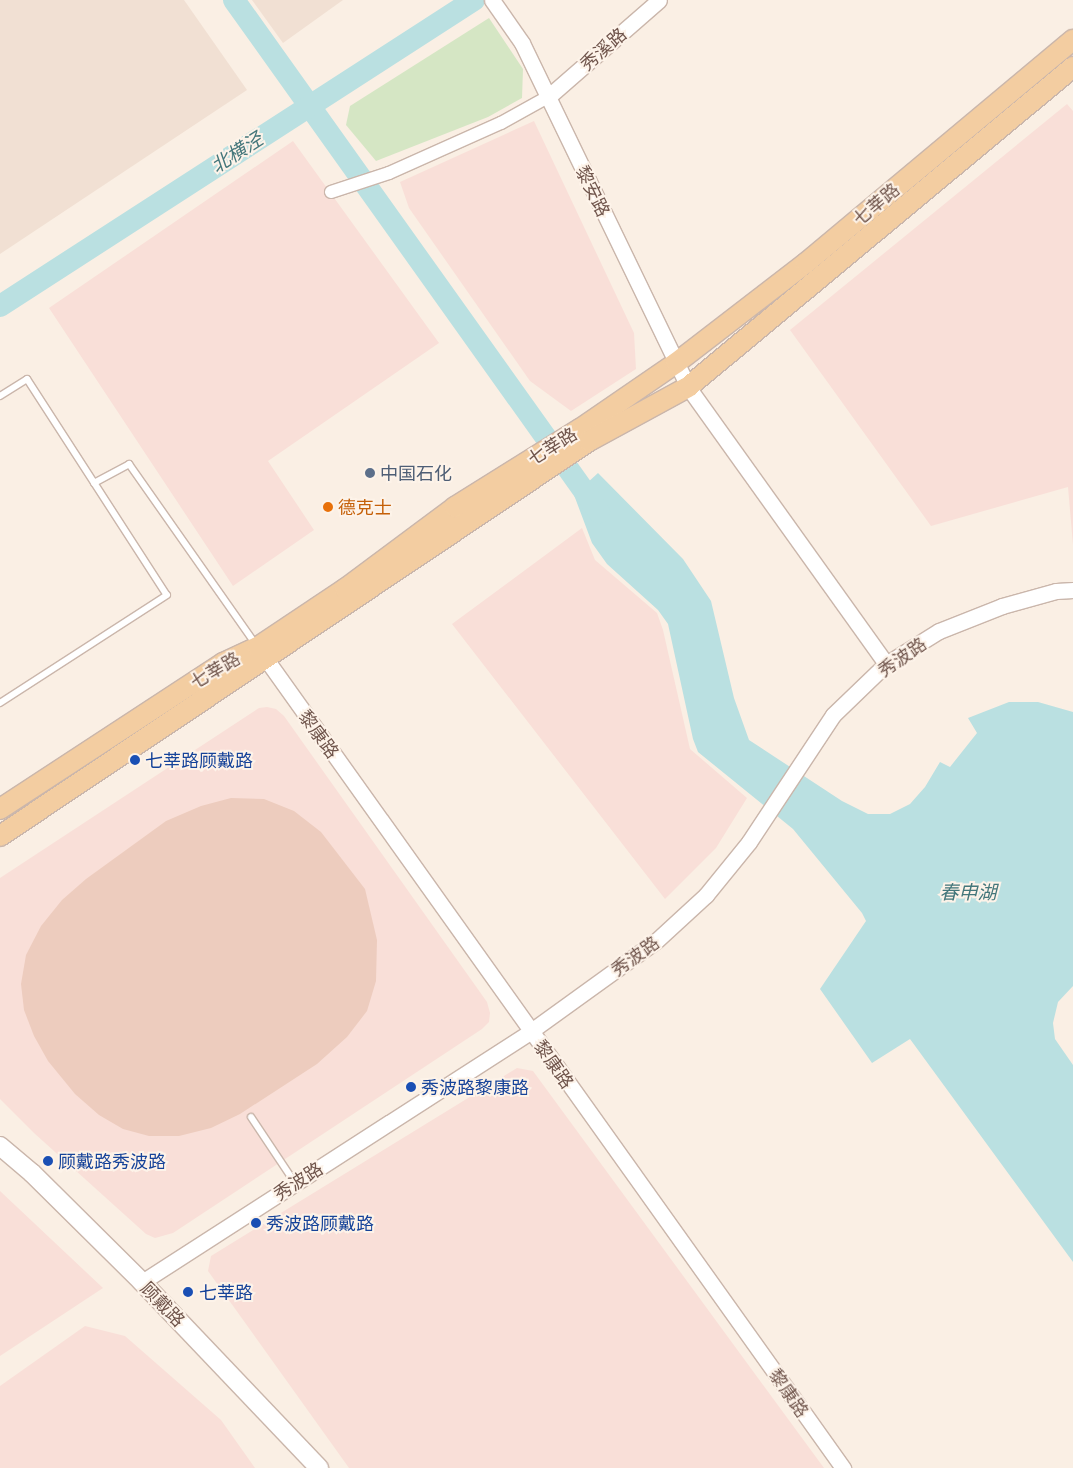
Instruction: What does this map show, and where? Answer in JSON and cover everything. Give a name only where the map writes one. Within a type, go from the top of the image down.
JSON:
[{"type":"main road","name":"七莘路","points":[[0,836],[262,653],[584,435],[806,263],[1073,40]]},
{"type":"main road","name":"七莘路","points":[[584,435],[688,386],[1073,67]]},
{"type":"main road","name":"七莘路","points":[[0,810],[223,663],[262,653]]},
{"type":"main road","name":"顾戴路","points":[[0,1146],[32,1173],[142,1282],[319,1468]]},
{"type":"street","name":"黎安路","points":[[492,0],[522,42],[688,386],[886,664]]},
{"type":"street","name":"秀溪路","points":[[548,97],[659,0]]},
{"type":"street","points":[[331,192],[390,173],[500,123],[548,97]]},
{"type":"street","name":"秀波路","points":[[142,1282],[531,1031],[656,942],[706,895],[749,842],[808,750],[833,715],[886,664],[940,632],[1002,606],[1056,591],[1073,590]]},
{"type":"street","name":"黎康路","points":[[262,653],[842,1468]]},
{"type":"lane","points":[[0,396],[27,379],[166,595],[0,703]]},
{"type":"lane","points":[[94,483],[129,464],[262,653]]},
{"type":"lane","points":[[251,1117],[295,1183]]},
{"type":"shaded area","points":[[0,0],[184,0],[247,90],[0,254]]},
{"type":"shaded area","points":[[252,0],[343,0],[283,43]]},
{"type":"shaded area","points":[[1067,104],[1073,111],[1073,545],[1068,487],[931,526],[790,330]]},
{"type":"shaded area","points":[[534,121],[634,333],[636,369],[571,411],[530,381],[409,208],[400,182]]},
{"type":"shaded area","points":[[293,141],[439,343],[268,461],[314,530],[233,586],[49,308]]},
{"type":"shaded area","points":[[582,528],[595,560],[657,613],[663,630],[690,749],[747,798],[716,848],[665,899],[452,624]]},
{"type":"shaded area","points":[[259,708],[276,709],[284,716],[487,1002],[490,1013],[489,1022],[482,1029],[173,1233],[155,1238],[146,1234],[34,1133],[0,1099],[0,878]]},
{"type":"shaded area","points":[[517,1068],[533,1071],[824,1468],[349,1468],[208,1271],[211,1256]]},
{"type":"shaded area","points":[[0,1191],[103,1288],[0,1356]]},
{"type":"shaded area","points":[[85,1326],[125,1336],[221,1420],[255,1468],[0,1468],[0,1386]]},
{"type":"green space","points":[[489,18],[523,69],[522,98],[488,117],[376,161],[346,125],[350,106]]},
{"type":"water","name":"春申湖","points":[[598,473],[683,559],[711,601],[734,698],[749,740],[842,801],[868,814],[890,814],[910,804],[925,787],[940,762],[950,767],[977,733],[968,718],[1009,702],[1038,702],[1073,712],[1073,986],[1058,1002],[1053,1023],[1055,1039],[1073,1065],[1073,1262],[910,1039],[872,1063],[820,989],[866,921],[862,913],[793,829],[698,752],[693,739],[668,624],[658,610],[607,564],[592,543],[574,495]]},
{"type":"building","points":[[231,798],[264,799],[294,811],[321,832],[365,889],[377,940],[376,981],[367,1011],[347,1037],[317,1064],[240,1114],[211,1128],[179,1136],[149,1136],[123,1129],[99,1115],[75,1094],[48,1061],[34,1036],[24,1010],[21,984],[26,955],[41,926],[62,900],[86,879],[166,821],[201,806]]},
{"type":"waterway","points":[[234,0],[599,512]]},
{"type":"waterway","name":"北横泾","points":[[0,306],[474,0]]},
{"type":"place","name":"中国石化","points":[[370,473]]},
{"type":"place","name":"德克士","points":[[328,507]]},
{"type":"place","name":"七莘路顾戴路","points":[[135,760]]},
{"type":"place","name":"秀波路黎康路","points":[[411,1087]]},
{"type":"place","name":"顾戴路秀波路","points":[[48,1161]]},
{"type":"place","name":"秀波路顾戴路","points":[[256,1223]]},
{"type":"place","name":"七莘路","points":[[188,1292]]}]
